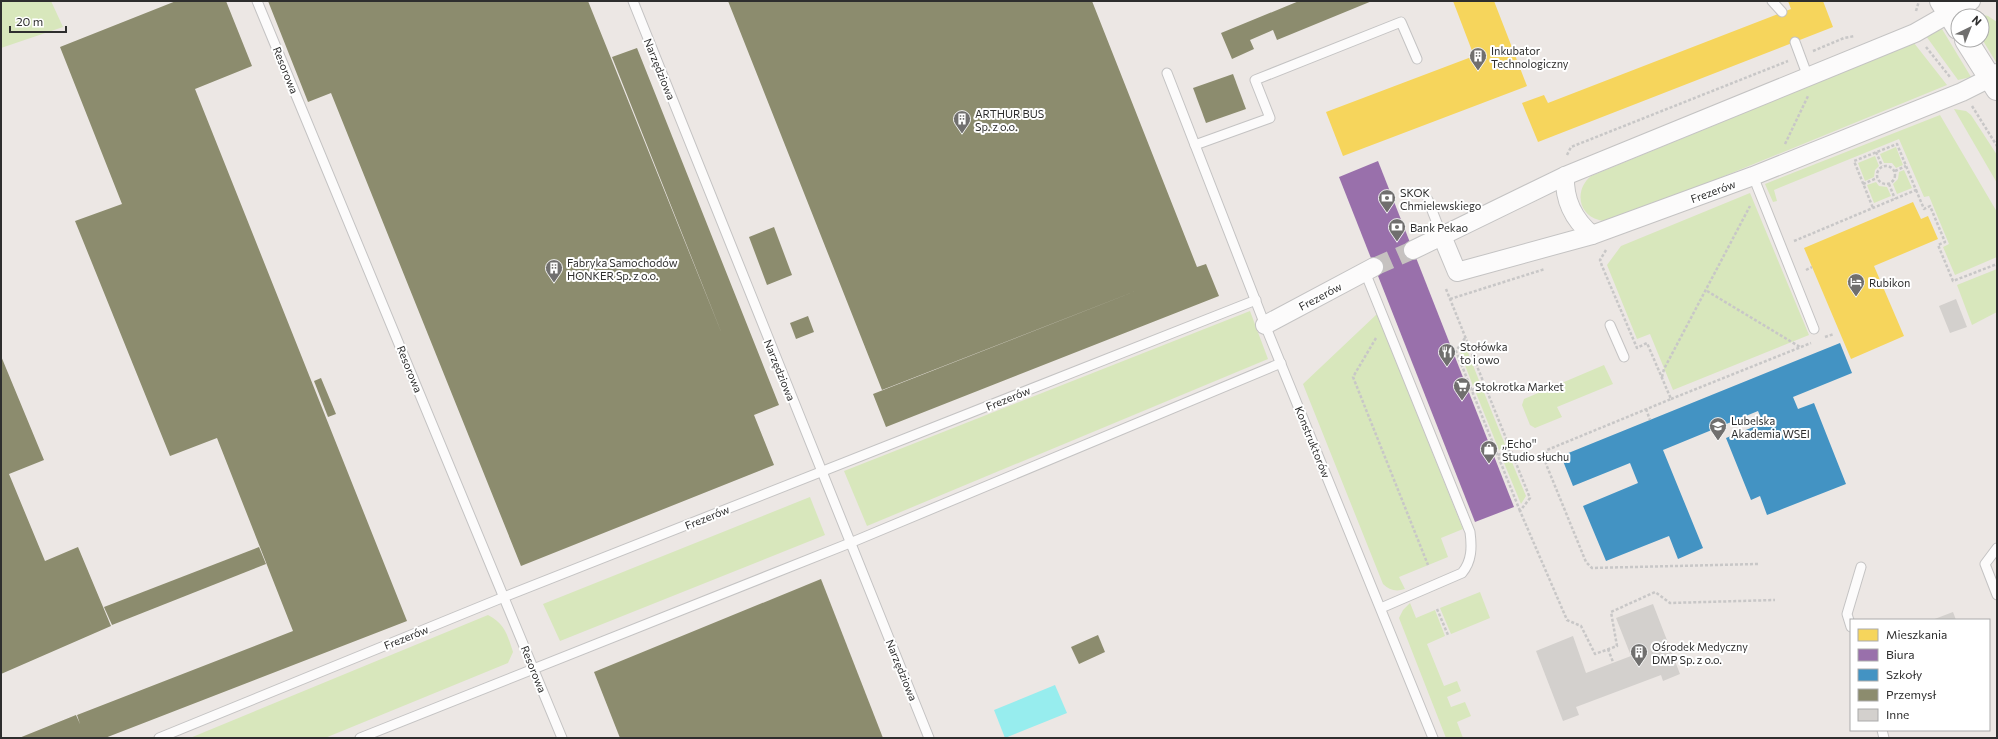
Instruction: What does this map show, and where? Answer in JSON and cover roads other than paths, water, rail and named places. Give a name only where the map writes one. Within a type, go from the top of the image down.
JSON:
[{"type":"main road","points":[[1972,48],[1995,80]]},
{"type":"street","points":[[1413,250],[1565,176],[1809,85],[1909,36],[1971,1]]},
{"type":"street","name":"Frezerów","points":[[1442,236],[1457,272],[1592,236],[1753,176],[1995,80]]},
{"type":"street","points":[[1565,176],[1564,190],[1570,207],[1579,224],[1592,236]]},
{"type":"street","name":"Frezerów","points":[[1265,325],[1370,270]]},
{"type":"lane","name":"Resorowa","points":[[257,1],[562,738]]},
{"type":"lane","name":"Narzędziowa","points":[[633,1],[929,738]]},
{"type":"lane","points":[[1772,1],[1782,12]]},
{"type":"lane","points":[[1195,145],[1270,118],[1255,80],[1401,22],[1417,59]]},
{"type":"lane","points":[[1795,42],[1809,85]]},
{"type":"lane","name":"Konstruktorów","points":[[1166,73],[1265,325],[1433,738]]},
{"type":"lane","points":[[1753,176],[1814,328]]},
{"type":"lane","points":[[1428,200],[1442,236]]},
{"type":"lane","points":[[1370,270],[1386,322],[1470,532],[1472,546],[1469,561],[1462,573],[1381,608]]},
{"type":"lane","name":"Frezerów","points":[[159,738],[504,597],[1256,300]]},
{"type":"lane","points":[[1610,325],[1624,357]]},
{"type":"lane","points":[[360,738],[850,543],[1281,363]]},
{"type":"lane","points":[[1997,548],[1985,564],[1997,595]]},
{"type":"lane","points":[[1850,624],[1847,614],[1861,567]]},
{"type":"water","points":[[1055,685],[1067,713],[1005,738],[994,710]]},
{"type":"tunnel","points":[[1374,267],[1413,250]]},
{"type":"place","name":"Inkubator Technologiczny","points":[[1478,71]]},
{"type":"place","name":"ARTHUR BUS Sp. z o.o.","points":[[962,134]]},
{"type":"place","name":"SKOK Chmielewskiego","points":[[1387,213]]},
{"type":"place","name":"Bank Pekao","points":[[1397,242]]},
{"type":"place","name":"Fabryka Samochodów HONKER Sp. z o.o.","points":[[554,283]]},
{"type":"place","name":"Rubikon","points":[[1856,297]]},
{"type":"place","name":"Stołówka to i owo","points":[[1447,367]]},
{"type":"place","name":"Stokrotka Market","points":[[1462,401]]},
{"type":"place","name":"Lubelska Akademia WSEI","points":[[1718,441]]},
{"type":"place","name":",,Echo'' Studio słuchu","points":[[1489,464]]},
{"type":"place","name":"Ośrodek Medyczny DMP Sp. z o.o.","points":[[1639,667]]}]
